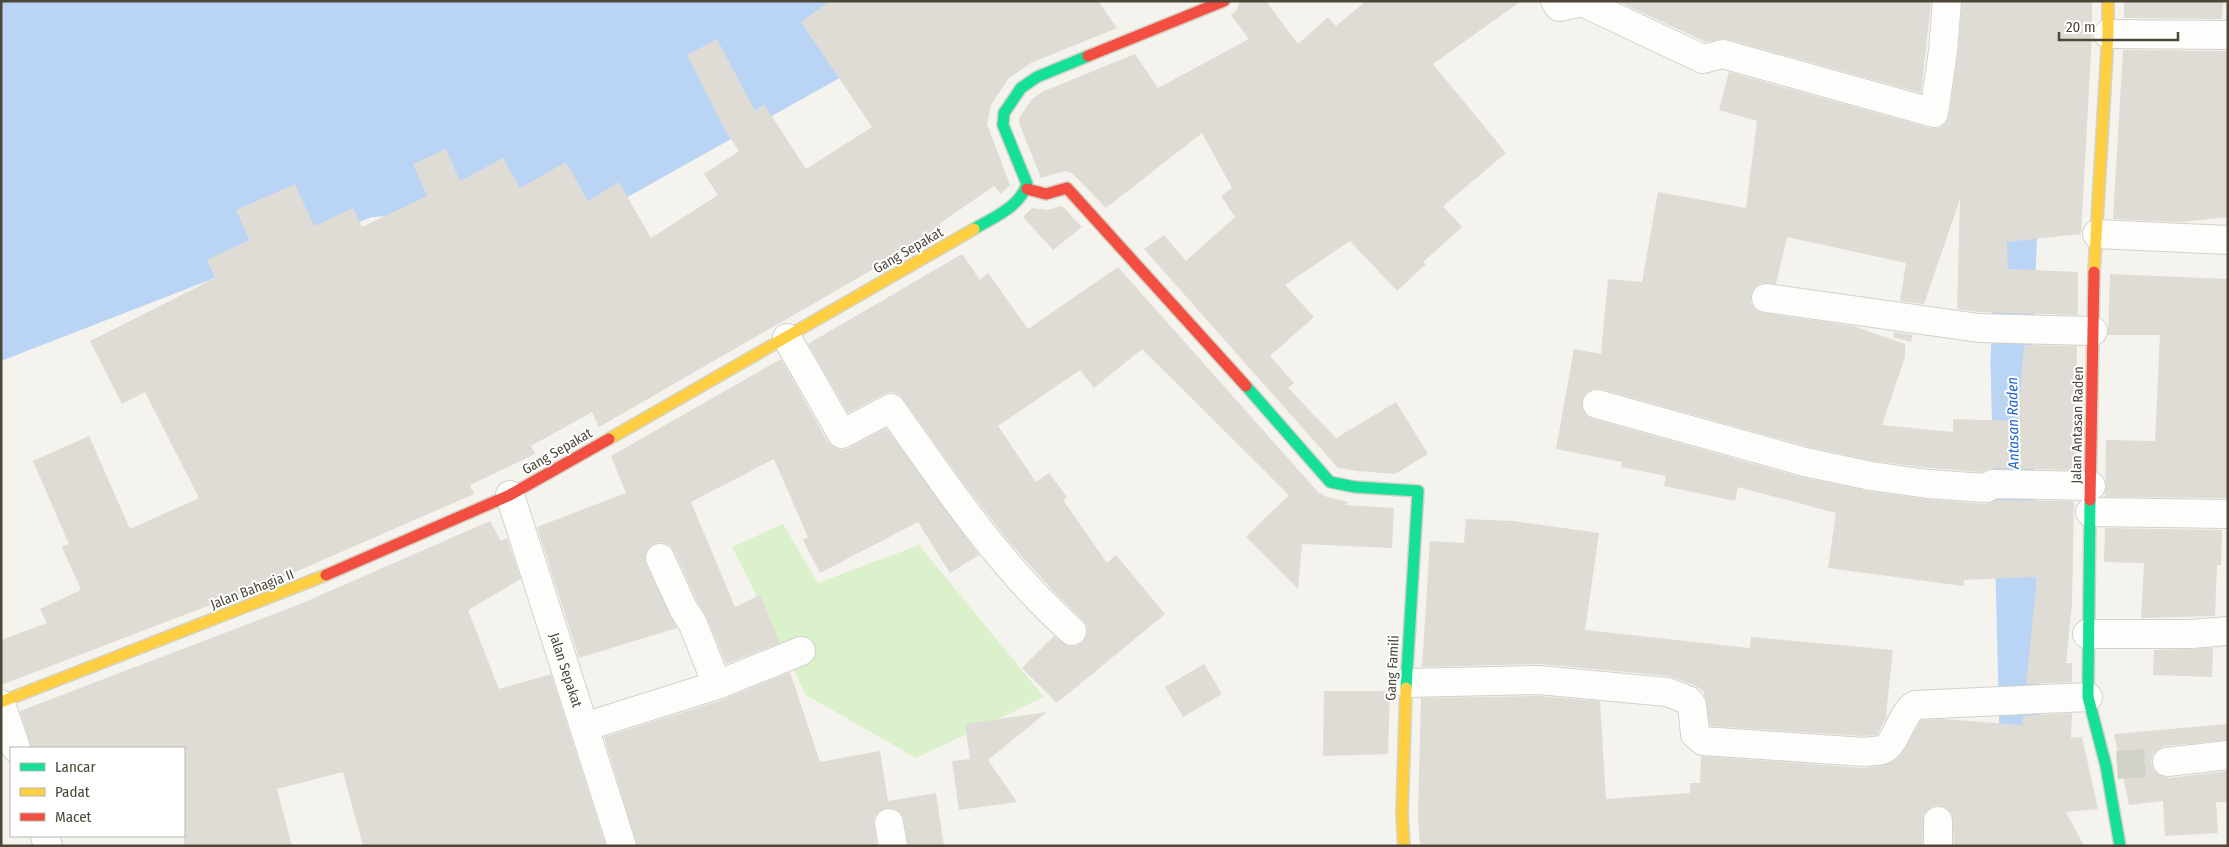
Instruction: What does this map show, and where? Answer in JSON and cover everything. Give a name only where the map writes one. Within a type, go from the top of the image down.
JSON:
[{"type":"street","points":[[1027,189],[1027,179],[1003,125],[1004,113],[1021,88],[1037,77],[1224,1]]},
{"type":"street","points":[[1555,1],[1559,7],[1582,2],[1703,59],[1723,54],[1934,112],[1947,1]]},
{"type":"street","name":"Jalan Antasan Raden","points":[[2108,1],[2108,34],[2097,234],[2089,331],[2087,634],[2083,697],[2111,766],[2120,846]]},
{"type":"street","points":[[2108,34],[2228,34]]},
{"type":"street","name":"Gang Famili","points":[[1027,189],[1042,196],[1052,194],[1065,186],[1203,337],[1330,482],[1418,491],[1406,683],[1402,815],[1404,846]]},
{"type":"street","name":"Gang Sepakat","points":[[510,495],[787,338],[1008,209],[1027,189]]},
{"type":"street","points":[[2097,234],[2228,240]]},
{"type":"street","points":[[1766,298],[1979,328],[2089,331]]},
{"type":"street","points":[[787,338],[842,434],[891,408],[963,510],[1017,577],[1041,603],[1072,631]]},
{"type":"street","points":[[1597,404],[1806,462],[1871,476],[1928,484],[1986,488],[1993,484],[2228,514]]},
{"type":"street","name":"Jalan Bahagia II","points":[[1,703],[292,590],[510,495]]},
{"type":"street","name":"Jalan Sepakat","points":[[510,495],[622,846]]},
{"type":"street","points":[[660,558],[683,608],[693,624],[717,685]]},
{"type":"street","points":[[2087,634],[2191,634],[2228,631]]},
{"type":"street","points":[[584,726],[717,685],[801,651]]},
{"type":"street","points":[[1406,683],[1539,680],[1667,692],[1688,700],[1692,706],[1695,734],[1703,741],[1865,752],[1882,750],[1890,744],[1905,714],[1915,704],[2083,697]]},
{"type":"street","points":[[1,703],[16,747]]},
{"type":"street","points":[[2168,762],[2228,755]]},
{"type":"green space","points":[[783,524],[818,583],[919,545],[1044,697],[916,758],[806,695],[732,547]]},
{"type":"water","points":[[1,1],[977,1],[624,199],[372,217],[1,361]]},
{"type":"building","points":[[830,1],[1098,1],[1117,28],[1031,63],[1008,79],[991,105],[987,124],[1010,185],[1001,194],[994,186],[939,224],[943,229],[599,427],[592,412],[531,446],[535,454],[470,485],[474,494],[286,576],[1,685],[1,640],[47,623],[40,609],[81,590],[62,547],[69,544],[33,461],[89,436],[130,529],[199,498],[145,392],[122,404],[90,341],[215,278],[207,260],[249,240],[236,210],[295,184],[314,226],[353,208],[362,227],[427,196],[413,164],[446,149],[460,181],[503,158],[520,188],[566,162],[588,201],[619,182],[651,238],[718,195],[704,174],[739,151],[725,130],[687,55],[717,39],[755,111],[764,104],[806,169],[872,127],[801,22]]},
{"type":"building","points":[[1239,1],[1266,1],[1298,44],[1328,17],[1336,26],[1366,1],[1521,1],[1433,64],[1506,153],[1443,206],[1462,227],[1423,262],[1426,264],[1397,291],[1350,241],[1285,285],[1314,317],[1270,356],[1294,383],[1288,388],[1336,438],[1396,402],[1428,454],[1395,474],[1338,468],[1144,249],[1164,235],[1186,261],[1235,217],[1221,196],[1232,188],[1202,133],[1106,208],[1072,173],[1065,171],[1041,178],[1019,123],[1019,118],[1032,99],[1044,91],[1135,54],[1158,88],[1249,39],[1231,15],[1237,10]]},
{"type":"building","points":[[1617,1],[1923,1],[1931,3],[1921,93],[1727,39],[1706,42]]},
{"type":"building","points":[[1962,1],[2092,1],[2092,34],[2081,234],[2007,242],[2008,269],[2078,272],[2078,315],[1980,312],[1957,309],[1960,199],[1924,304],[1900,301],[1906,263],[1787,237],[1776,284],[1761,283],[1754,288],[1751,295],[1751,303],[1756,310],[1764,313],[1853,326],[1905,344],[1905,357],[1882,425],[1953,432],[1953,419],[2018,421],[2024,345],[2077,346],[2075,470],[1993,468],[1982,472],[1874,461],[1809,447],[1601,389],[1593,389],[1586,393],[1582,399],[1582,407],[1586,415],[1593,419],[1801,477],[1868,491],[1926,499],[1985,504],[1997,500],[2074,501],[2072,603],[2066,663],[2072,663],[2072,682],[2026,684],[2037,577],[1964,580],[1963,586],[1828,568],[1836,513],[1738,487],[1735,501],[1664,486],[1666,476],[1621,467],[1622,462],[1556,449],[1574,349],[1601,354],[1608,279],[1642,282],[1658,192],[1746,208],[1757,121],[1719,110],[1729,72],[1930,128],[1939,128],[1946,123],[1949,115],[1958,53]]},
{"type":"building","points":[[2124,1],[2223,1],[2222,19],[2124,18]]},
{"type":"building","points":[[2123,50],[2228,51],[2228,217],[2182,222],[2113,219]]},
{"type":"building","points":[[1062,206],[1082,227],[1053,250],[1023,217],[1032,208],[1047,210]]},
{"type":"building","points":[[962,254],[980,280],[988,273],[1028,329],[1118,267],[1318,492],[1327,497],[1349,502],[1344,505],[1394,508],[1392,548],[1302,544],[1298,589],[1246,537],[1289,495],[1142,349],[1094,388],[1080,370],[998,426],[1036,482],[1049,473],[1067,497],[1063,500],[1107,563],[1116,555],[1165,614],[1057,703],[1022,668],[1054,636],[1069,646],[1077,646],[1083,642],[1087,634],[1087,626],[1083,620],[1057,595],[1010,543],[966,487],[899,394],[891,392],[884,394],[848,413],[808,344]]},
{"type":"building","points":[[2110,274],[2228,279],[2228,498],[2105,497],[2106,440],[2155,441],[2160,335],[2108,335]]},
{"type":"building","points":[[1894,332],[1913,335],[1911,342],[1893,337]]},
{"type":"building","points":[[781,359],[828,442],[841,450],[849,448],[886,428],[979,555],[950,573],[918,522],[820,573],[803,540],[808,537],[774,459],[691,502],[735,607],[760,595],[780,643],[726,664],[707,618],[674,551],[669,545],[661,542],[653,544],[648,549],[645,556],[646,564],[677,628],[579,658],[537,527],[626,493],[611,456]]},
{"type":"building","points":[[1466,519],[1513,521],[1599,533],[1585,630],[1750,648],[1751,637],[1893,650],[1886,715],[1888,715],[1877,735],[1864,736],[1710,726],[1704,692],[1694,685],[1669,676],[1540,664],[1422,667],[1430,541],[1464,543]]},
{"type":"building","points":[[490,521],[501,541],[507,538],[521,579],[468,610],[499,689],[551,674],[606,846],[363,846],[343,772],[277,789],[292,846],[184,846],[185,747],[31,747],[20,711],[298,605]]},
{"type":"building","points":[[2105,528],[2222,530],[2221,565],[2217,565],[2215,616],[2141,618],[2144,563],[2104,562]]},
{"type":"building","points":[[2213,648],[2212,677],[2153,675],[2154,650]]},
{"type":"building","points":[[1204,664],[1222,694],[1183,717],[1165,687]]},
{"type":"building","points":[[790,672],[820,762],[880,751],[888,801],[936,793],[944,846],[908,846],[901,813],[895,809],[887,808],[879,811],[874,818],[877,846],[637,846],[604,737],[722,700]]},
{"type":"building","points":[[1324,691],[1390,691],[1388,754],[1323,756]]},
{"type":"building","points":[[1538,696],[1600,701],[1606,799],[1690,793],[1690,783],[1700,783],[1701,756],[1864,768],[1890,763],[1899,757],[1921,720],[1943,719],[2022,725],[2023,716],[2072,713],[2071,738],[2082,737],[2098,809],[2066,812],[2084,846],[1954,846],[1952,814],[1946,808],[1938,805],[1931,807],[1924,814],[1922,846],[1420,846],[1418,815],[1421,698]]},
{"type":"building","points":[[1047,712],[988,760],[1017,802],[959,810],[952,761],[970,759],[965,724]]},
{"type":"building","points":[[2228,724],[2228,740],[2165,746],[2158,749],[2153,755],[2151,763],[2154,771],[2161,776],[2169,778],[2228,771],[2228,802],[2216,802],[2218,833],[2165,836],[2163,801],[2129,805],[2114,734]]},
{"type":"waterway","name":"Antasan Raden","points":[[2019,183],[2011,361],[2021,781]]},
{"type":"tunnel","points":[[2117,765],[2167,762]]},
{"type":"traffic: fast","points":[[974,229],[1005,211],[1019,199],[1027,184],[1003,125],[1004,113],[1021,88],[1037,77],[1088,56]]},
{"type":"traffic: fast","points":[[1246,386],[1330,482],[1355,487],[1418,491],[1406,688]]},
{"type":"traffic: fast","points":[[2090,500],[2088,697],[2106,766],[2120,846]]},
{"type":"traffic: slow","points":[[2094,272],[2108,34],[2108,1]]},
{"type":"traffic: slow","points":[[609,439],[974,229]]},
{"type":"traffic: slow","points":[[1,702],[326,575]]},
{"type":"traffic: slow","points":[[1404,846],[1402,815],[1406,688]]},
{"type":"traffic: jam","points":[[1088,56],[1224,1]]},
{"type":"traffic: jam","points":[[1027,189],[1046,194],[1067,188],[1246,386]]},
{"type":"traffic: jam","points":[[2090,500],[2094,272]]},
{"type":"traffic: jam","points":[[326,575],[510,495],[609,439]]}]
